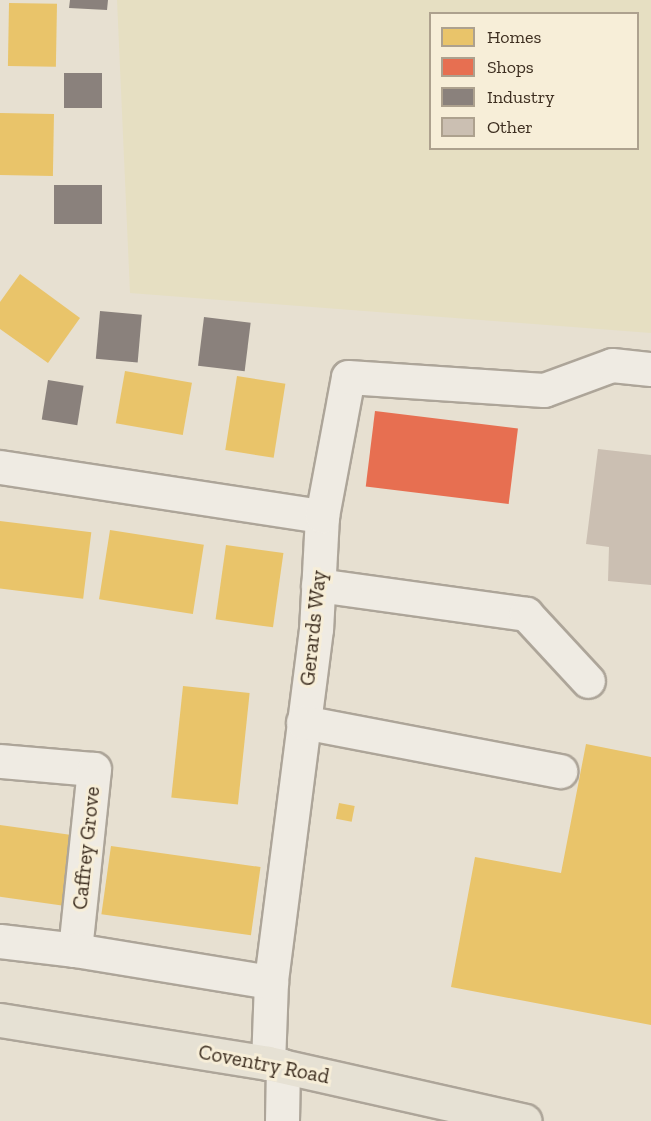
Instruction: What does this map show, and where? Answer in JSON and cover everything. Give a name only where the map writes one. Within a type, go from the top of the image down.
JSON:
[{"type":"main road","name":"Coventry Road","points":[[0,1020],[276,1064],[525,1121]]},
{"type":"street","name":"Gerards Way","points":[[282,1121],[271,982],[318,585],[322,516],[348,377],[544,390],[612,365],[651,369]]},
{"type":"street","points":[[0,466],[322,516]]},
{"type":"street","points":[[318,585],[526,614],[588,681]]},
{"type":"street","points":[[303,722],[560,771]]},
{"type":"street","name":"Caffrey Grove","points":[[0,761],[94,769],[75,950]]},
{"type":"street","points":[[0,941],[75,950],[271,982]]},
{"type":"shaded area","points":[[117,0],[651,0],[651,333],[130,293]]},
{"type":"building: Homes","points":[[9,3],[57,4],[56,67],[8,66]]},
{"type":"building: Homes","points":[[0,113],[54,114],[53,176],[0,175]]},
{"type":"building: Homes","points":[[20,274],[80,318],[48,363],[0,329],[0,302]]},
{"type":"building: Homes","points":[[125,371],[192,383],[183,435],[116,423]]},
{"type":"building: Homes","points":[[237,376],[285,384],[274,458],[225,450]]},
{"type":"building: Homes","points":[[0,521],[91,532],[83,599],[0,589]]},
{"type":"building: Homes","points":[[110,530],[204,545],[193,614],[99,599]]},
{"type":"building: Homes","points":[[226,545],[283,553],[273,627],[216,619]]},
{"type":"building: Homes","points":[[183,686],[250,693],[238,804],[171,797]]},
{"type":"building: Homes","points":[[586,744],[651,757],[651,1025],[451,987],[475,857],[561,873]]},
{"type":"building: Homes","points":[[339,803],[355,806],[352,822],[336,819]]},
{"type":"building: Homes","points":[[0,825],[75,836],[65,906],[0,897]]},
{"type":"building: Homes","points":[[111,846],[261,867],[251,935],[101,914]]},
{"type":"building: Shops","points":[[375,411],[518,429],[509,504],[366,486]]},
{"type":"building: Industry","points":[[70,0],[108,0],[107,10],[69,8]]},
{"type":"building: Industry","points":[[64,73],[102,73],[102,108],[64,108]]},
{"type":"building: Industry","points":[[54,185],[102,185],[102,224],[54,224]]},
{"type":"building: Industry","points":[[100,311],[142,315],[138,362],[96,359]]},
{"type":"building: Industry","points":[[204,317],[251,323],[245,371],[198,366]]},
{"type":"building: Industry","points":[[48,380],[84,386],[77,425],[42,420]]},
{"type":"building: Other","points":[[598,449],[651,455],[651,585],[608,581],[609,547],[586,544]]}]
